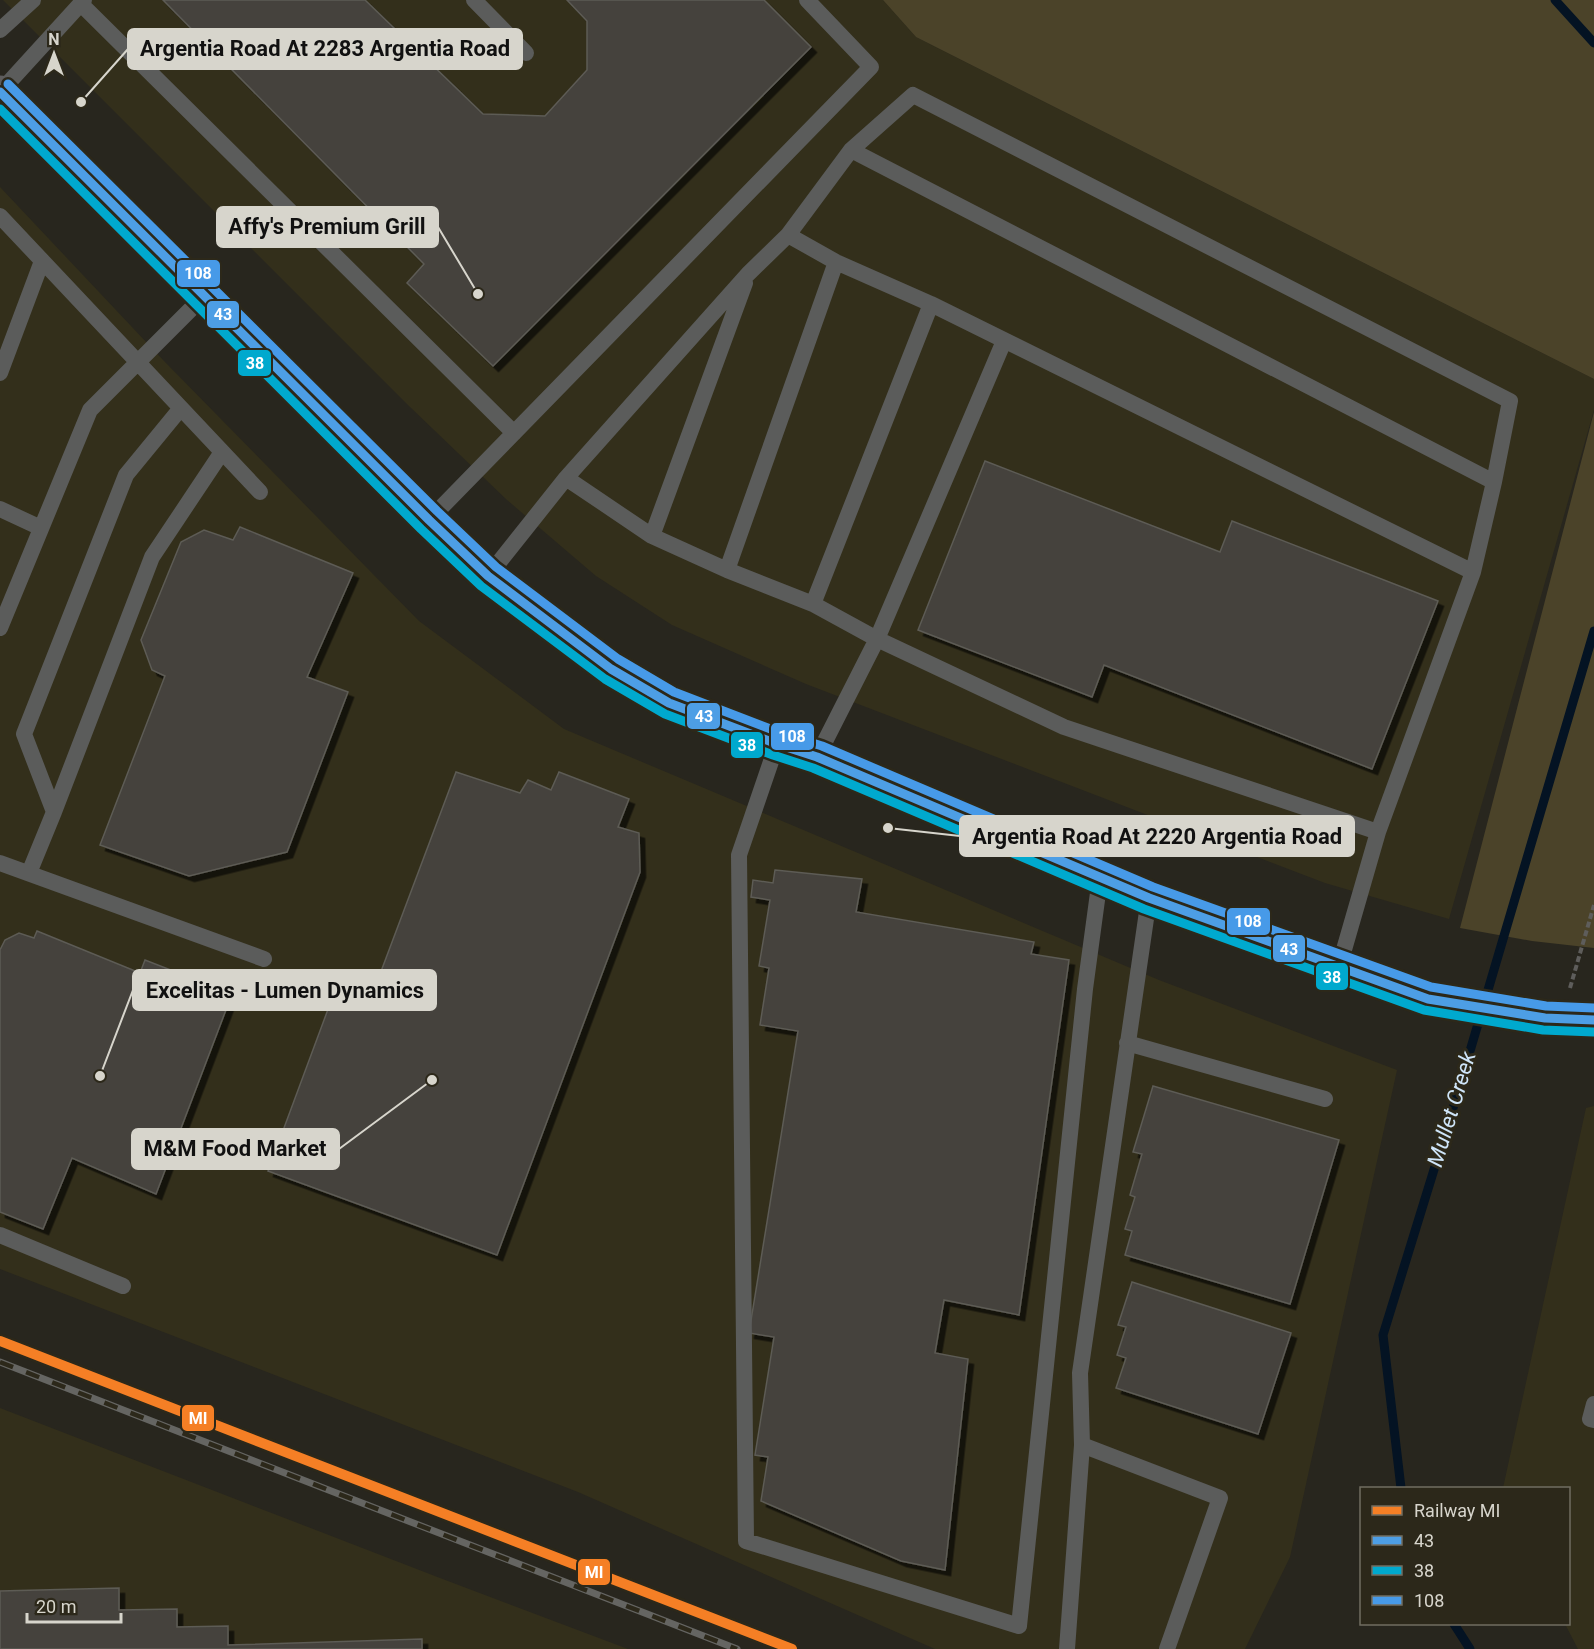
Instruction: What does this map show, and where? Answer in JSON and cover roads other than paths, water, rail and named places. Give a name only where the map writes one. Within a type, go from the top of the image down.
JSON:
[{"type":"street","points":[[0,92],[488,576],[611,669],[659,698],[777,744],[817,757],[1149,898],[1428,999],[1553,1018],[1594,1020]]},
{"type":"lane","points":[[0,30],[33,0]]},
{"type":"lane","points":[[474,0],[526,53]]},
{"type":"lane","points":[[429,520],[871,67],[807,0]]},
{"type":"lane","points":[[0,92],[83,2],[514,433]]},
{"type":"lane","points":[[488,576],[566,478],[748,274],[788,235],[851,150],[913,95],[1510,401],[1473,572],[1378,832],[1339,967]]},
{"type":"lane","points":[[851,150],[1494,482]]},
{"type":"lane","points":[[0,216],[261,492]]},
{"type":"lane","points":[[788,235],[836,262],[931,304],[1473,572]]},
{"type":"lane","points":[[0,374],[42,261]]},
{"type":"lane","points":[[727,570],[836,262]]},
{"type":"lane","points":[[652,536],[748,274]]},
{"type":"lane","points":[[0,628],[90,410],[204,296]]},
{"type":"lane","points":[[813,604],[931,304]]},
{"type":"lane","points":[[817,757],[877,639],[1004,341]]},
{"type":"lane","points":[[54,812],[24,734],[126,475],[181,408]]},
{"type":"lane","points":[[29,873],[152,557],[222,452]]},
{"type":"lane","points":[[566,478],[652,536],[727,570],[813,604],[877,639],[1064,727],[1378,832]]},
{"type":"lane","points":[[0,509],[41,528]]},
{"type":"lane","points":[[777,744],[740,855],[746,1541],[1018,1626],[1084,1001],[1100,878]]},
{"type":"lane","points":[[0,863],[264,959]]},
{"type":"lane","points":[[1067,1649],[1082,1445],[1080,1373],[1149,898]]},
{"type":"lane","points":[[1127,1043],[1325,1099]]},
{"type":"lane","points":[[0,1235],[123,1286]]},
{"type":"lane","points":[[1594,1404],[1590,1419],[1594,1420]]},
{"type":"lane","points":[[1082,1445],[1220,1498],[1167,1649]]},
{"type":"waterway","name":"Mullet Creek","points":[[1555,0],[1594,43]]},
{"type":"waterway","name":"Mullet Creek","points":[[1401,1487],[1383,1335],[1457,1095],[1594,631]]},
{"type":"waterway","name":"Mullet Creek","points":[[1455,1625],[1470,1649]]},
{"type":"railway","points":[[0,1362],[737,1649]]},
{"type":"rail line","name":"MI","points":[[0,1341],[792,1649]]},
{"type":"place","name":"Argentia Road At 2283 Argentia Road","points":[[81,102]]},
{"type":"place","name":"Affy's Premium Grill","points":[[478,294]]},
{"type":"place","name":"Argentia Road At 2220 Argentia Road","points":[[888,828]]},
{"type":"place","name":"Excelitas - Lumen Dynamics","points":[[100,1076]]},
{"type":"place","name":"M&M Food Market","points":[[432,1080]]}]
